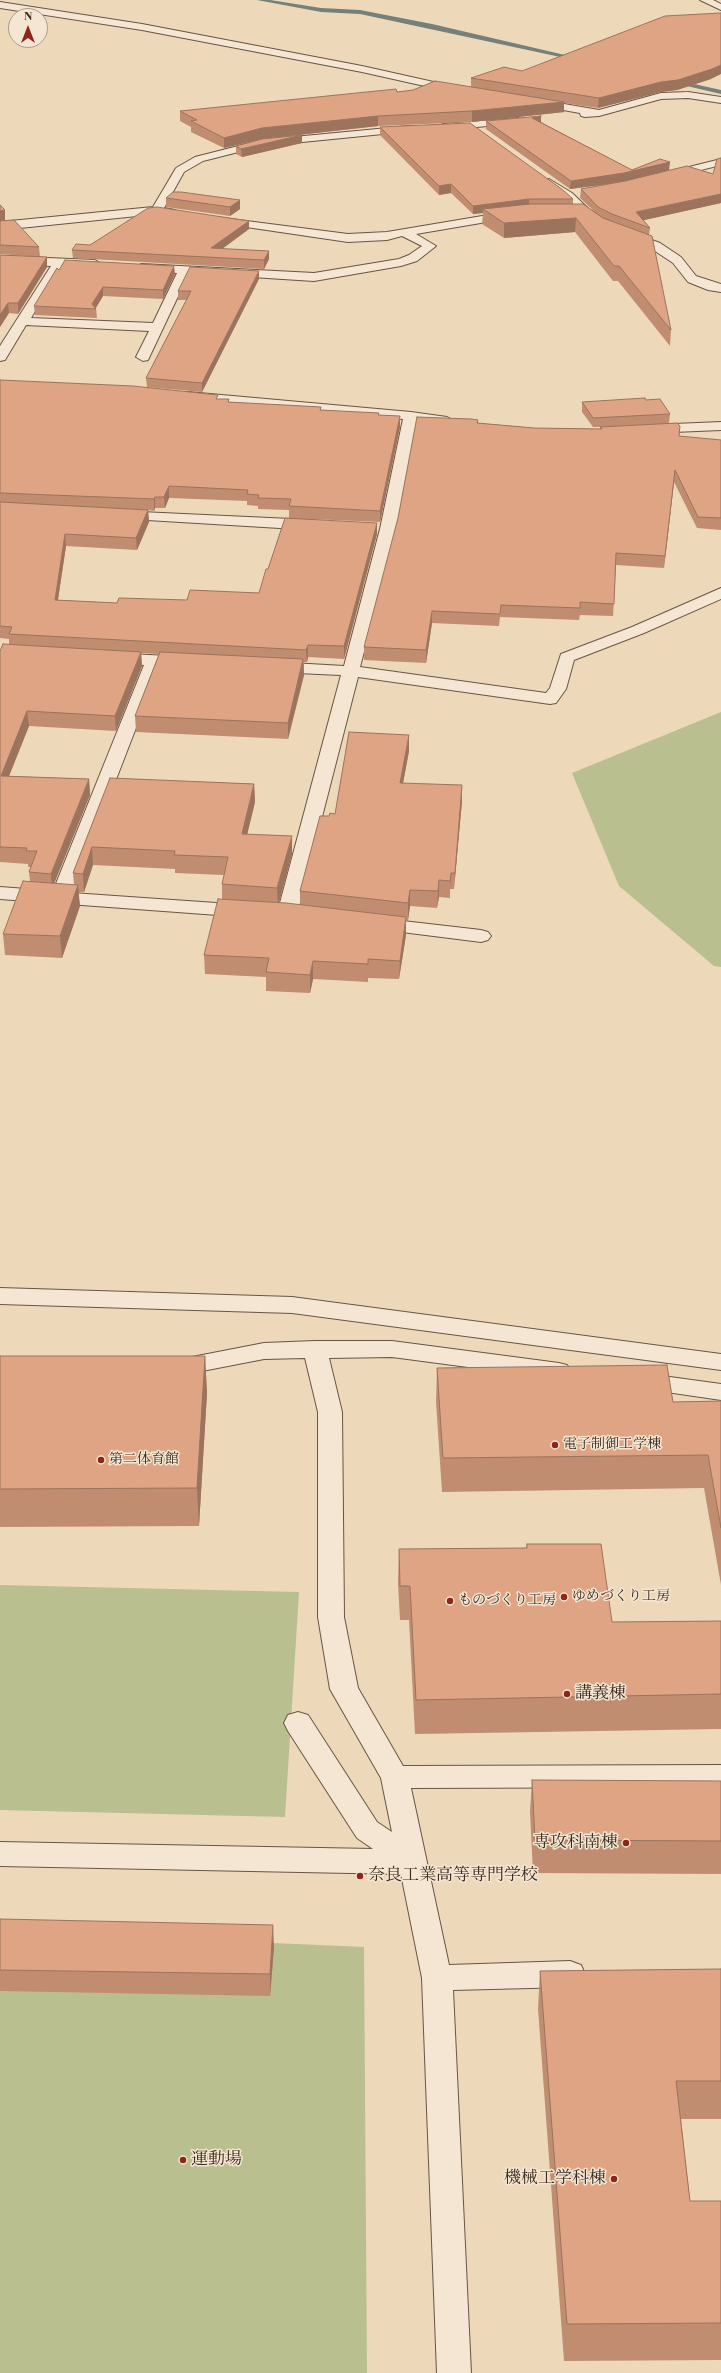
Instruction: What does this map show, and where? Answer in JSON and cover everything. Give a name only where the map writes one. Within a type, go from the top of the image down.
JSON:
[{"type":"street","points":[[705,0],[721,7]]},
{"type":"street","points":[[0,6],[142,27],[463,91]]},
{"type":"street","points":[[559,117],[599,113],[661,96],[688,95],[721,100]]},
{"type":"street","points":[[524,101],[599,113]]},
{"type":"street","points":[[433,128],[472,126],[528,120]]},
{"type":"street","points":[[472,126],[485,135]]},
{"type":"street","points":[[157,210],[180,170],[199,159],[262,143],[417,129]]},
{"type":"street","points":[[651,179],[721,162]]},
{"type":"street","points":[[542,177],[568,195],[593,220],[607,228],[656,246],[677,260],[692,279],[712,287],[721,288]]},
{"type":"street","points":[[568,195],[582,193]]},
{"type":"street","points":[[0,226],[157,210],[181,213]]},
{"type":"street","points":[[565,213],[587,213]]},
{"type":"street","points":[[204,216],[348,238],[387,236],[475,219],[521,214]]},
{"type":"street","points":[[130,266],[314,278],[387,265],[413,258],[430,246],[404,232]]},
{"type":"street","points":[[0,260],[106,265]]},
{"type":"street","points":[[0,357],[16,324],[59,262]]},
{"type":"street","points":[[143,357],[185,269]]},
{"type":"street","points":[[16,324],[157,327]]},
{"type":"street","points":[[174,395],[412,416],[464,424]]},
{"type":"street","points":[[1,894],[281,914],[351,671],[388,529],[412,416]]},
{"type":"street","points":[[636,430],[721,426]]},
{"type":"street","points":[[103,514],[324,525]]},
{"type":"street","points":[[372,528],[388,529]]},
{"type":"street","points":[[257,666],[351,671],[550,699],[558,689],[567,658],[638,630],[721,593]]},
{"type":"street","points":[[100,658],[202,663]]},
{"type":"street","points":[[60,898],[154,661]]},
{"type":"street","points":[[357,922],[481,936]]},
{"type":"street","points":[[0,1296],[292,1305],[721,1362]]},
{"type":"street","points":[[315,1349],[330,1412],[331,1617],[344,1689],[394,1777],[437,1978],[454,2373]]},
{"type":"street","points":[[154,1365],[192,1365],[264,1351],[315,1349],[392,1349],[580,1373]]},
{"type":"street","points":[[619,1379],[721,1392]]},
{"type":"street","points":[[298,1723],[367,1830],[413,1862]]},
{"type":"street","points":[[394,1777],[721,1776]]},
{"type":"street","points":[[0,1854],[413,1862]]},
{"type":"street","points":[[437,1978],[595,1974]]},
{"type":"green space","points":[[721,712],[721,967],[714,966],[619,886],[572,773]]},
{"type":"green space","points":[[0,1585],[299,1592],[285,1817],[0,1810]]},
{"type":"green space","name":"運動場","points":[[0,1931],[364,1947],[367,2373],[0,2373]]},
{"type":"building","points":[[721,13],[721,65],[678,80],[661,82],[599,98],[471,78],[504,67],[522,71],[665,16]]},
{"type":"building","points":[[435,81],[564,102],[472,111],[378,116],[262,128],[224,138],[191,121],[197,120],[180,111],[396,89],[397,92],[413,90]]},
{"type":"building","points":[[541,116],[532,118],[632,170],[660,159],[670,162],[624,173],[571,181],[486,121]]},
{"type":"building","points":[[470,123],[563,190],[573,199],[529,199],[473,206],[451,184],[439,186],[380,127]]},
{"type":"building","points":[[302,135],[241,149],[236,146],[262,139]]},
{"type":"building","points":[[721,158],[721,194],[636,212],[650,228],[612,214],[598,207],[581,189],[625,181],[687,166],[713,174],[717,159]]},
{"type":"building","points":[[173,192],[240,200],[230,207],[166,198]]},
{"type":"building","points":[[530,204],[583,204],[603,218],[652,236],[671,330],[619,266],[614,266],[576,218],[504,223],[483,209]]},
{"type":"building","points":[[0,205],[5,210],[0,211]]},
{"type":"building","points":[[157,207],[249,221],[211,248],[269,251],[264,260],[72,250],[76,244],[90,245],[148,208]]},
{"type":"building","points":[[14,220],[39,247],[0,245],[0,221]]},
{"type":"building","points":[[0,255],[47,257],[18,303],[8,303],[0,315]]},
{"type":"building","points":[[65,260],[174,266],[163,290],[103,287],[92,304],[96,309],[34,306],[57,268],[59,270]]},
{"type":"building","points":[[190,267],[259,271],[202,383],[146,378],[191,291],[178,291]]},
{"type":"building","points":[[0,380],[133,386],[218,395],[216,399],[229,399],[228,402],[321,407],[320,410],[379,413],[378,415],[400,416],[380,511],[289,506],[291,499],[258,498],[259,495],[247,494],[248,490],[169,486],[164,497],[155,497],[154,499],[0,493]]},
{"type":"building","points":[[645,398],[646,400],[660,399],[670,414],[593,418],[582,402]]},
{"type":"building","points":[[417,417],[471,419],[478,420],[477,423],[534,428],[602,429],[600,427],[677,423],[680,426],[679,436],[721,440],[721,518],[698,517],[675,470],[665,556],[616,553],[614,604],[580,602],[580,608],[501,605],[500,614],[432,611],[426,650],[364,647],[398,518]]},
{"type":"building","points":[[0,502],[148,510],[136,538],[65,534],[55,600],[117,603],[119,598],[187,600],[190,590],[259,593],[266,569],[268,569],[285,518],[377,523],[344,646],[308,645],[306,650],[9,634],[12,627],[0,626]]},
{"type":"building","points":[[3,644],[141,652],[115,716],[27,711],[1,776],[89,779],[51,874],[29,872],[37,851],[26,851],[27,848],[0,847],[0,651]]},
{"type":"building","points":[[160,652],[303,659],[288,723],[135,716]]},
{"type":"building","points":[[349,732],[409,735],[400,783],[462,785],[455,873],[451,873],[450,881],[439,880],[438,891],[410,890],[408,903],[300,891],[320,816],[329,816],[330,813],[335,814]]},
{"type":"building","points":[[110,778],[254,784],[242,834],[292,836],[277,888],[222,884],[228,857],[174,855],[175,851],[92,847],[83,874],[73,873]]},
{"type":"building","points":[[23,881],[78,885],[60,936],[3,934]]},
{"type":"building","points":[[218,899],[286,903],[406,917],[400,961],[368,959],[368,964],[313,961],[310,975],[266,972],[269,958],[204,955]]},
{"type":"building","name":"第二体育館","points":[[0,1356],[205,1356],[197,1488],[0,1489]]},
{"type":"building","points":[[667,1365],[673,1402],[721,1401],[721,1528],[708,1455],[443,1458],[437,1368]]},
{"type":"building","points":[[527,1544],[601,1544],[612,1622],[721,1621],[721,1694],[416,1700],[410,1586],[400,1586],[399,1549],[527,1548]]},
{"type":"building","points":[[532,1780],[721,1781],[721,1841],[535,1840]]},
{"type":"building","points":[[0,1919],[273,1925],[270,1974],[0,1970]]},
{"type":"building","name":"機械工学科棟","points":[[721,1969],[721,2081],[676,2081],[690,2201],[721,2201],[721,2323],[567,2324],[540,1971]]},
{"type":"waterway","points":[[260,0],[321,10],[360,12],[432,26],[579,59]]},
{"type":"waterway","points":[[676,82],[721,92]]},
{"type":"place","name":"電子制御工学棟","points":[[555,1445]]},
{"type":"place","name":"第二体育館","points":[[101,1460]]},
{"type":"place","name":"ゆめづくり工房","points":[[564,1597]]},
{"type":"place","name":"ものづくり工房","points":[[450,1601]]},
{"type":"place","name":"講義棟","points":[[567,1694]]},
{"type":"place","name":"専攻科南棟","points":[[626,1843]]},
{"type":"place","name":"奈良工業高等専門学校","points":[[360,1876]]},
{"type":"place","name":"運動場","points":[[183,2160]]},
{"type":"place","name":"機械工学科棟","points":[[614,2179]]}]
